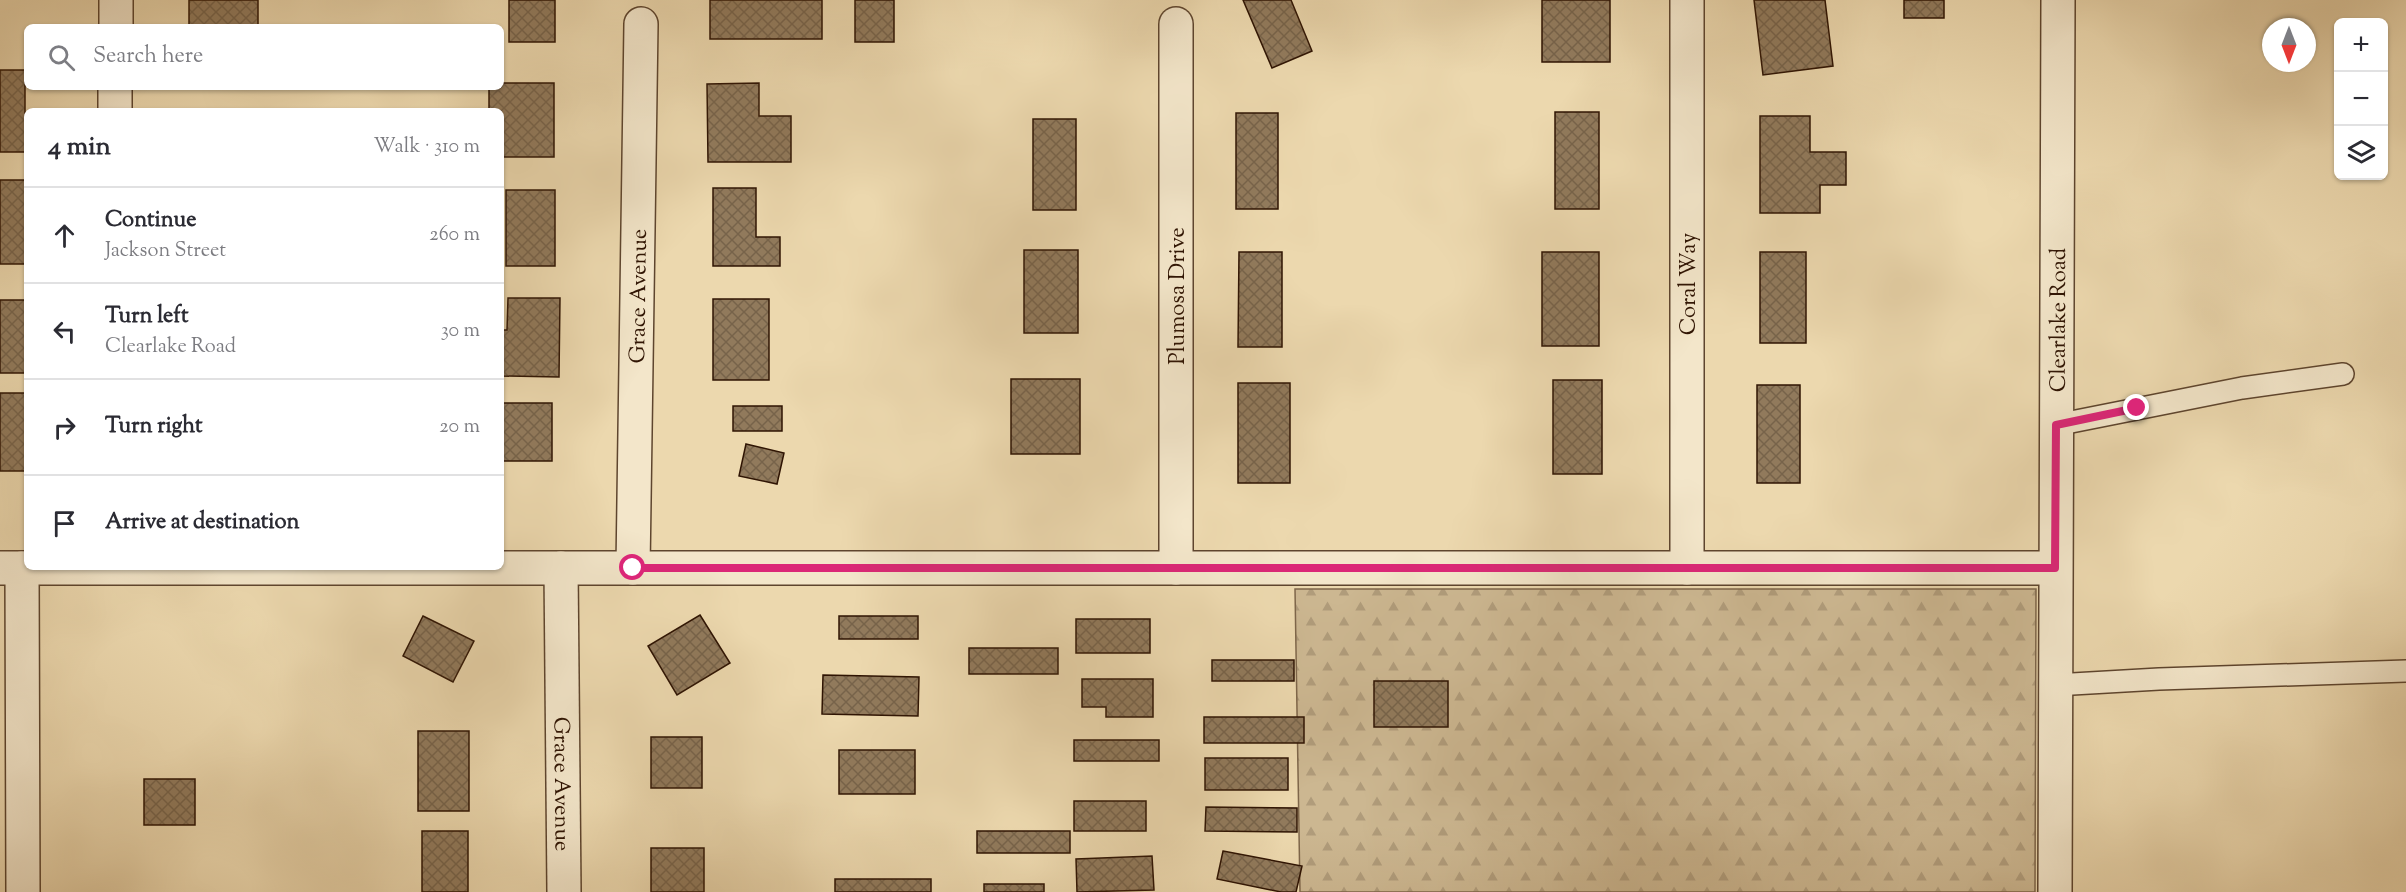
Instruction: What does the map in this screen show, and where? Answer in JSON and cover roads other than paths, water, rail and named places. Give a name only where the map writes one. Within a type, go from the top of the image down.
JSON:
[{"type":"street","points":[[116,0],[116,24]]},
{"type":"street","name":"Coral Way","points":[[1687,0],[1687,568]]},
{"type":"street","name":"Clearlake Road","points":[[2055,892],[2058,0]]},
{"type":"street","name":"Grace Avenue","points":[[633,568],[641,24]]},
{"type":"street","name":"Plumosa Drive","points":[[1176,24],[1176,568]]},
{"type":"street","points":[[115,108],[116,90]]},
{"type":"street","points":[[11,568],[23,892]]},
{"type":"street","points":[[504,568],[2055,568]]},
{"type":"street","name":"Grace Avenue","points":[[561,568],[564,892]]},
{"type":"lane","points":[[2056,425],[2242,388],[2343,374]]},
{"type":"lane","points":[[2055,685],[2406,670]]}]
